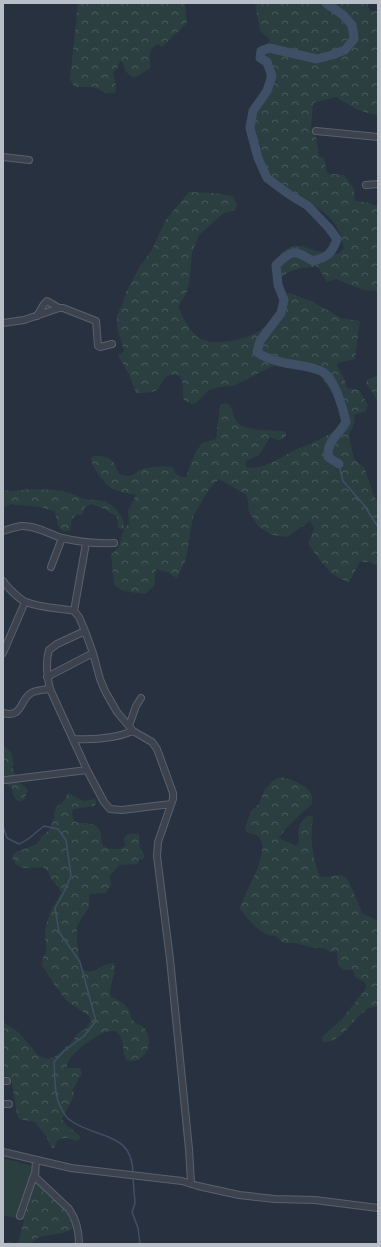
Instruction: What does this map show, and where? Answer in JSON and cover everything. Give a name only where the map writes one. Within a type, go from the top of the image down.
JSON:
[{"type":"street","points":[[316,131],[378,137]]},
{"type":"street","points":[[3,156],[29,160]]},
{"type":"street","points":[[366,185],[378,184]]},
{"type":"street","points":[[37,316],[47,301],[59,308],[96,321],[98,346],[100,347],[112,344]]},
{"type":"street","points":[[3,323],[24,320],[59,308]]},
{"type":"street","points":[[3,531],[21,526],[29,526],[62,538],[86,543],[114,543]]},
{"type":"street","points":[[51,567],[62,538]]},
{"type":"street","points":[[74,611],[86,543]]},
{"type":"street","points":[[3,581],[25,602],[40,606],[74,611],[79,617],[94,653],[100,679],[105,691],[117,712],[131,729],[152,742],[157,749],[172,786],[173,799],[158,842],[157,856],[170,959],[191,1183]]},
{"type":"street","points":[[3,653],[25,602]]},
{"type":"street","points":[[85,631],[57,644],[49,650],[46,667],[50,689],[87,770],[104,802],[110,809],[122,810],[171,804]]},
{"type":"street","points":[[47,677],[94,653]]},
{"type":"street","points":[[3,713],[9,715],[14,714],[23,705],[30,694],[41,690],[50,689]]},
{"type":"street","points":[[73,739],[111,738],[122,736],[131,729],[136,706],[141,698]]},
{"type":"street","points":[[6,780],[87,770]]},
{"type":"street","points":[[3,1152],[71,1168],[191,1183],[198,1186],[239,1195],[275,1199],[315,1200],[378,1208]]},
{"type":"street","points":[[20,1216],[34,1175],[36,1160]]},
{"type":"street","points":[[34,1175],[40,1183],[69,1209],[73,1215],[79,1235],[79,1244]]},
{"type":"green space","points":[[78,3],[185,3],[187,23],[162,47],[158,44],[152,48],[150,54],[150,68],[138,76],[133,77],[129,74],[123,63],[120,61],[117,69],[113,72],[116,86],[115,93],[105,93],[94,87],[75,87],[70,80]]},
{"type":"green space","points":[[255,3],[367,3],[370,11],[378,11],[378,115],[361,111],[336,97],[313,103],[311,128],[316,137],[319,156],[324,158],[327,173],[344,175],[354,189],[355,201],[366,202],[378,207],[378,291],[364,290],[336,279],[327,282],[318,267],[299,268],[283,276],[276,275],[276,261],[282,252],[290,247],[302,246],[316,251],[338,254],[344,248],[338,229],[328,216],[308,203],[295,202],[288,198],[265,177],[257,161],[252,143],[250,117],[251,111],[266,79],[266,73],[258,59],[258,51],[266,46],[270,40],[260,31]]},
{"type":"green space","points":[[189,192],[214,193],[233,196],[237,205],[235,210],[224,213],[199,235],[192,253],[187,292],[178,307],[188,326],[196,336],[202,340],[219,342],[255,334],[264,328],[279,313],[281,296],[290,293],[315,303],[341,318],[360,321],[355,359],[338,363],[337,365],[347,388],[359,390],[368,405],[366,411],[354,415],[355,421],[349,435],[354,459],[365,469],[373,494],[378,503],[378,566],[369,562],[360,562],[349,582],[342,580],[330,572],[308,544],[314,528],[310,521],[287,537],[272,535],[259,527],[249,512],[247,495],[219,479],[209,489],[193,517],[186,559],[177,578],[167,572],[156,569],[154,586],[145,594],[123,591],[114,585],[111,555],[119,546],[124,529],[118,528],[117,516],[107,510],[91,504],[85,507],[83,514],[76,515],[72,519],[70,531],[63,531],[58,526],[55,512],[45,508],[12,504],[3,507],[3,490],[56,490],[70,493],[84,499],[105,501],[117,510],[123,520],[124,528],[129,524],[128,511],[136,495],[118,491],[109,487],[97,472],[92,463],[91,457],[106,457],[114,463],[119,473],[126,476],[132,475],[142,469],[165,466],[172,467],[177,475],[186,477],[195,453],[202,443],[216,439],[220,405],[224,403],[229,404],[236,421],[240,425],[252,429],[286,432],[286,436],[280,440],[270,437],[259,455],[246,461],[245,465],[248,468],[255,468],[274,462],[339,428],[342,420],[335,397],[320,375],[307,369],[276,366],[271,367],[233,386],[219,387],[209,390],[196,403],[191,404],[184,400],[182,381],[177,375],[171,375],[165,378],[155,391],[148,393],[136,393],[129,374],[118,356],[124,351],[117,328],[117,316],[126,292],[140,266],[152,250],[165,221]]},
{"type":"green space","points":[[378,375],[378,402],[366,384],[367,380]]},
{"type":"green space","points":[[3,745],[11,752],[14,765],[12,766],[18,783],[23,785],[28,790],[25,799],[21,801],[17,801],[13,795],[12,788],[3,782]]},
{"type":"green space","points":[[281,777],[297,782],[307,789],[311,793],[312,804],[290,824],[279,838],[296,846],[299,842],[298,831],[300,825],[307,816],[313,816],[312,847],[320,877],[342,875],[349,881],[362,913],[378,921],[378,1006],[367,1009],[341,1035],[330,1041],[323,1042],[322,1037],[342,1019],[364,991],[366,987],[365,982],[355,977],[353,970],[344,970],[338,965],[337,951],[330,952],[324,948],[314,948],[294,943],[284,943],[275,936],[267,935],[254,926],[240,909],[256,871],[262,850],[261,841],[256,835],[247,832],[245,828],[251,811],[259,804],[265,789],[274,780]]},
{"type":"green space","points":[[68,793],[84,801],[94,799],[96,801],[95,806],[73,809],[72,814],[74,821],[95,825],[100,830],[102,844],[104,846],[113,849],[121,848],[125,846],[124,837],[128,834],[139,834],[140,848],[145,856],[143,859],[139,860],[138,864],[119,865],[110,876],[111,885],[106,893],[89,894],[89,907],[77,926],[77,943],[81,969],[90,972],[104,965],[114,963],[115,967],[110,993],[111,997],[125,1005],[129,1010],[132,1019],[145,1028],[149,1042],[146,1053],[142,1057],[138,1060],[126,1060],[123,1043],[120,1036],[114,1031],[109,1031],[96,1036],[72,1055],[67,1068],[80,1068],[82,1073],[73,1089],[74,1096],[62,1119],[64,1123],[79,1135],[80,1139],[75,1141],[68,1138],[62,1138],[55,1144],[54,1148],[52,1148],[47,1137],[35,1122],[19,1119],[17,1114],[11,1078],[3,1075],[3,1021],[18,1032],[39,1056],[48,1059],[53,1058],[72,1042],[77,1034],[85,1029],[91,1021],[89,1016],[67,1001],[55,986],[42,965],[43,957],[46,953],[45,930],[50,912],[61,893],[59,888],[43,867],[20,867],[16,865],[12,856],[16,852],[37,844],[42,836],[48,831],[53,821],[56,807],[64,801]]},
{"type":"green space","points":[[3,1158],[33,1166],[18,1219],[3,1215]]},
{"type":"green space","points":[[31,1172],[34,1172],[37,1182],[44,1192],[65,1209],[73,1226],[72,1229],[63,1233],[39,1237],[30,1244],[18,1244],[24,1220],[18,1219]]},
{"type":"green space","points":[[8,1241],[18,1244],[7,1244]]},
{"type":"waterway","points":[[326,3],[343,15],[352,25],[354,39],[345,50],[317,59],[269,48],[261,51],[260,58],[267,62],[272,76],[267,91],[253,111],[250,128],[258,158],[267,178],[308,206],[329,228],[337,239],[329,254],[322,258],[313,261],[302,255],[294,253],[286,256],[276,265],[278,285],[284,300],[281,313],[260,341],[257,352],[274,360],[317,369],[326,374],[330,379],[343,409],[346,422],[331,442],[328,451],[328,457],[339,464]]},
{"type":"waterway","points":[[339,464],[343,481],[364,505],[378,527]]},
{"type":"waterway","points":[[3,826],[7,838],[19,844],[29,839],[44,826],[58,829],[66,840],[71,876],[55,908],[59,932],[80,962],[96,1021],[84,1036],[64,1051],[54,1062],[57,1098],[63,1111],[69,1119],[80,1126],[110,1138],[127,1150],[131,1160],[133,1174]]},
{"type":"waterway","points":[[133,1178],[135,1203],[132,1212],[138,1228],[140,1244]]}]
